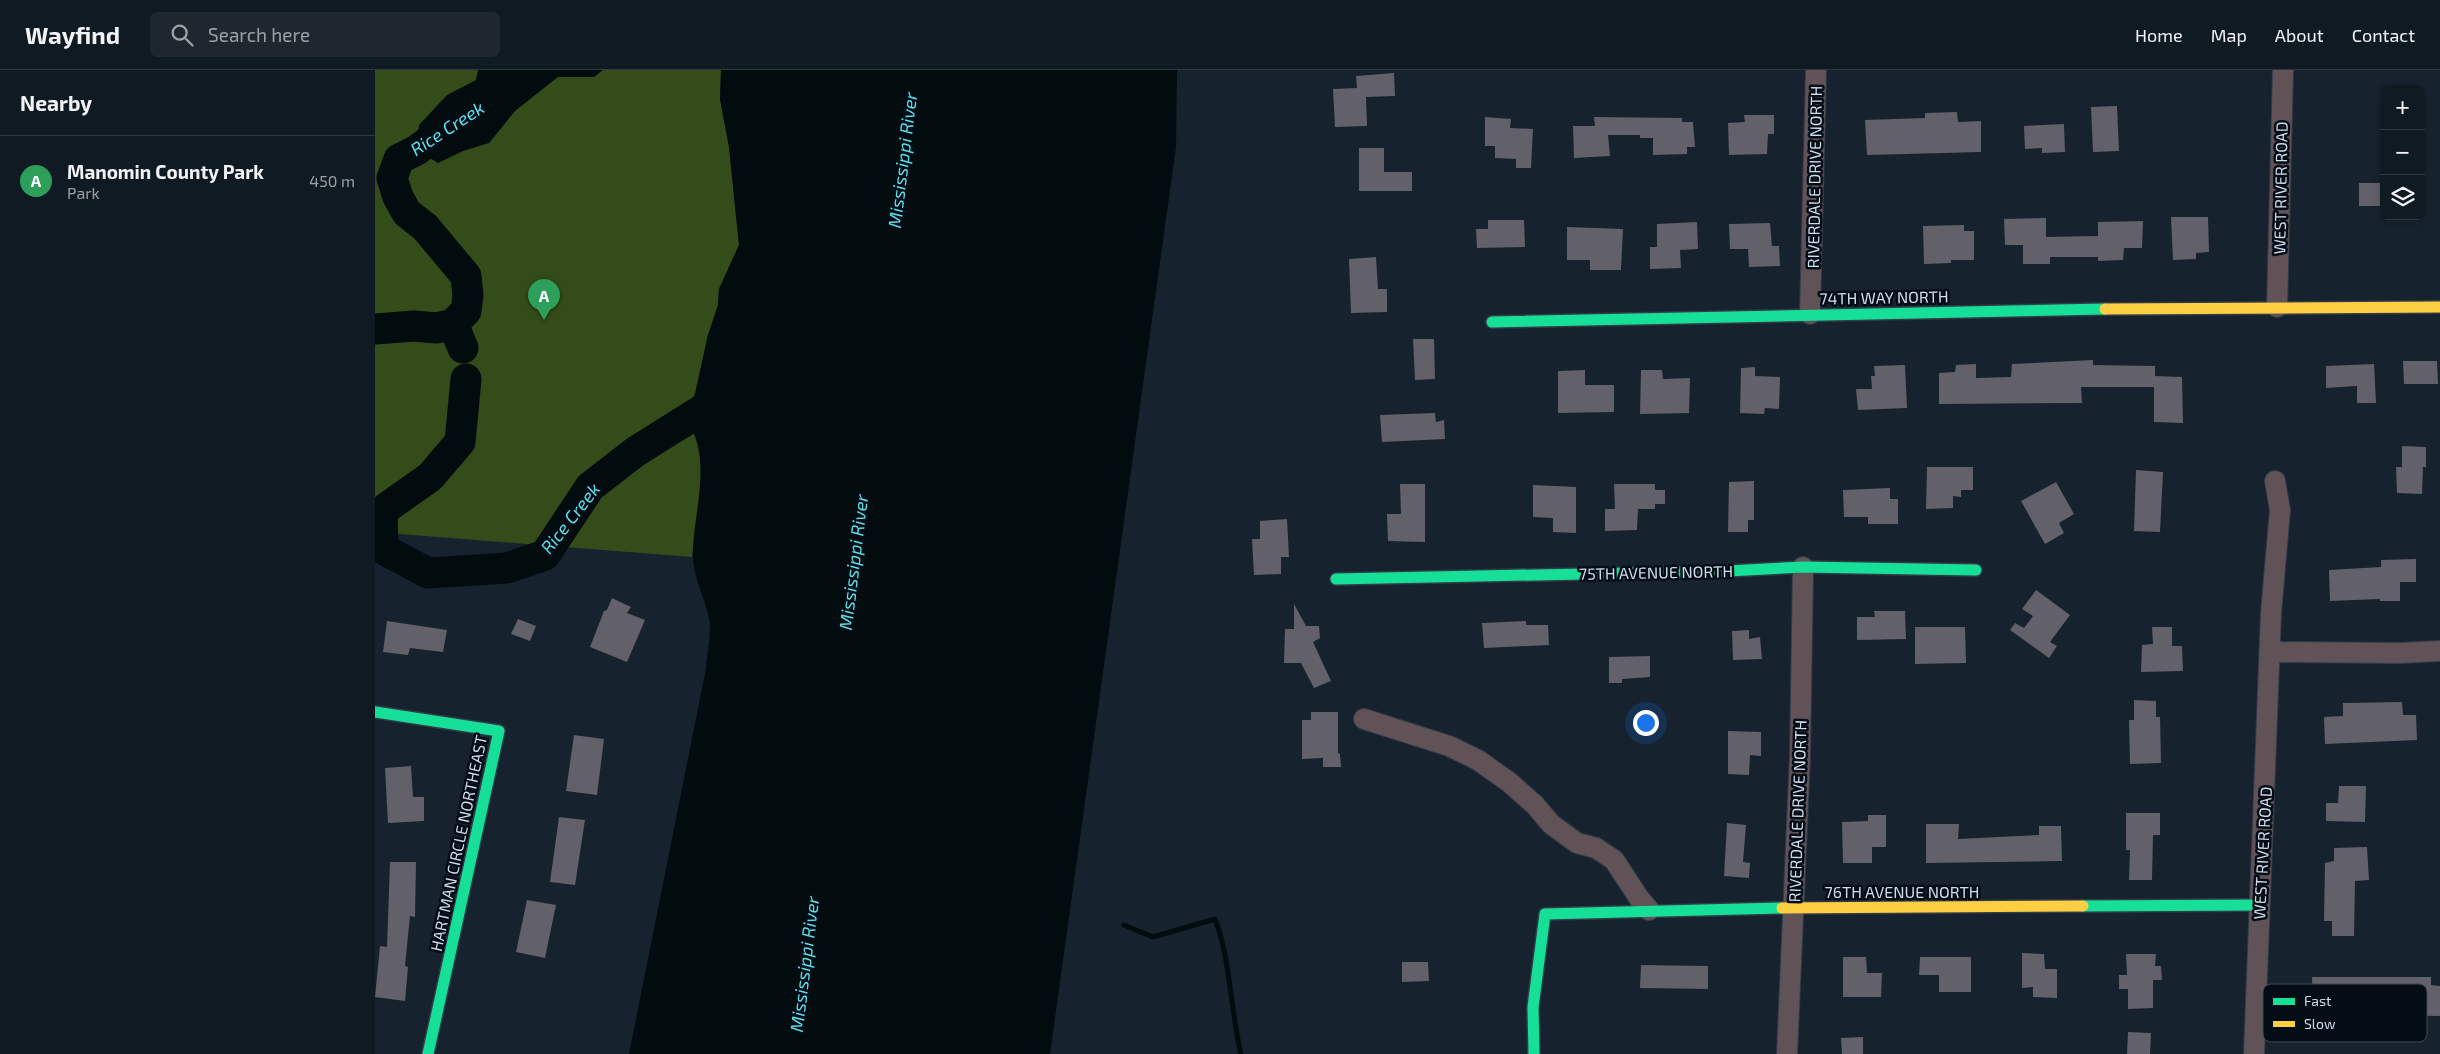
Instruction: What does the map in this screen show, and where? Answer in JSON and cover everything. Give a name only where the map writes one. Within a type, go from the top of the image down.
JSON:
[{"type":"street","name":"RIVERDALE DRIVE NORTH","points":[[1810,314],[1816,70]]},
{"type":"street","name":"WEST RIVER ROAD","points":[[2277,307],[2283,70]]},
{"type":"street","name":"74TH WAY NORTH","points":[[1492,322],[1810,314],[2277,307],[2440,307]]},
{"type":"street","points":[[2275,481],[2280,510],[2272,604],[2271,652],[2399,653],[2440,651]]},
{"type":"street","name":"RIVERDALE DRIVE NORTH","points":[[1787,1054],[1800,756],[1803,567]]},
{"type":"street","name":"75TH AVENUE NORTH","points":[[1336,578],[1719,571],[1803,567],[1976,570]]},
{"type":"street","name":"WEST RIVER ROAD","points":[[2254,1054],[2271,652]]},
{"type":"street","name":"HARTMAN CIRCLE NORTHEAST","points":[[375,712],[499,731],[428,1054]]},
{"type":"street","points":[[1364,719],[1449,746],[1478,760],[1522,793],[1551,824],[1577,843],[1596,848],[1614,860],[1649,910]]},
{"type":"street","name":"76TH AVENUE NORTH","points":[[1534,1054],[1533,1007],[1545,914],[1793,908],[2260,905]]},
{"type":"green space","points":[[375,70],[721,70],[720,99],[729,147],[739,245],[719,289],[718,305],[708,335],[695,394],[684,418],[693,432],[698,448],[700,465],[699,504],[692,557],[375,532]]},
{"type":"water","points":[[478,70],[603,70],[594,77],[558,77],[515,111],[489,143],[463,151],[438,163],[417,150],[419,125],[447,95],[476,80]]},
{"type":"water","name":"Mississippi River","points":[[721,70],[1177,70],[1176,147],[1050,1054],[629,1054],[706,668],[710,636],[709,618],[697,580],[693,556],[701,466],[699,448],[694,432],[684,418],[695,394],[708,335],[718,305],[719,289],[739,245],[729,147],[720,99]]},
{"type":"building","points":[[1394,73],[1395,96],[1366,97],[1367,126],[1335,127],[1333,89],[1357,88],[1356,76]]},
{"type":"building","points":[[2117,106],[2119,151],[2093,152],[2091,107]]},
{"type":"building","points":[[1957,112],[1958,122],[1981,121],[1981,152],[1867,155],[1865,120],[1925,118],[1925,113]]},
{"type":"building","points":[[1744,115],[1774,115],[1774,134],[1768,134],[1767,154],[1729,155],[1728,123],[1745,122]]},
{"type":"building","points":[[1485,117],[1511,119],[1510,128],[1533,129],[1531,168],[1516,168],[1516,159],[1495,158],[1495,146],[1485,146]]},
{"type":"building","points":[[1594,117],[1682,118],[1682,122],[1693,122],[1695,147],[1687,147],[1687,154],[1653,155],[1653,138],[1640,138],[1640,135],[1608,135],[1610,156],[1574,158],[1573,126],[1595,126]]},
{"type":"building","points":[[2064,124],[2065,152],[2042,153],[2042,148],[2025,149],[2024,126]]},
{"type":"building","points":[[1359,148],[1384,148],[1384,172],[1412,172],[1412,191],[1359,191]]},
{"type":"building","points":[[2359,183],[2380,183],[2380,206],[2359,206]]},
{"type":"building","points":[[2171,217],[2208,217],[2209,252],[2196,253],[2196,259],[2173,260]]},
{"type":"building","points":[[2046,218],[2046,237],[2098,236],[2098,222],[2143,221],[2142,248],[2124,248],[2123,260],[2098,261],[2098,257],[2050,257],[2050,264],[2023,264],[2023,245],[2005,245],[2004,219]]},
{"type":"building","points":[[1488,220],[1524,220],[1525,247],[1477,248],[1476,229],[1488,229]]},
{"type":"building","points":[[1697,222],[1698,249],[1680,250],[1681,268],[1650,269],[1650,247],[1657,247],[1657,224]]},
{"type":"building","points":[[1770,223],[1772,246],[1779,246],[1780,266],[1749,267],[1748,249],[1730,249],[1729,224]]},
{"type":"building","points":[[1964,225],[1964,231],[1974,231],[1974,260],[1951,260],[1951,263],[1924,264],[1923,226]]},
{"type":"building","points":[[1567,227],[1623,229],[1621,270],[1590,270],[1590,260],[1567,260]]},
{"type":"building","points":[[1376,257],[1378,289],[1387,289],[1387,312],[1351,313],[1349,259]]},
{"type":"building","points":[[1413,339],[1434,339],[1435,379],[1415,380]]},
{"type":"building","points":[[2093,360],[2093,365],[2155,366],[2155,376],[2182,377],[2183,423],[2154,422],[2154,387],[2081,387],[2082,403],[1939,404],[1939,373],[1955,372],[1956,365],[1976,364],[1976,378],[2011,377],[2012,364]]},
{"type":"building","points":[[2403,361],[2437,361],[2438,384],[2404,384]]},
{"type":"building","points":[[2374,364],[2376,403],[2357,403],[2357,386],[2326,388],[2326,366]]},
{"type":"building","points":[[1905,365],[1907,408],[1858,410],[1856,389],[1872,389],[1871,376],[1875,376],[1874,366]]},
{"type":"building","points":[[1755,367],[1755,376],[1780,377],[1779,409],[1765,408],[1764,414],[1740,413],[1741,368]]},
{"type":"building","points":[[1585,370],[1585,385],[1614,385],[1614,412],[1558,413],[1558,371]]},
{"type":"building","points":[[1641,370],[1662,370],[1663,379],[1690,378],[1689,413],[1640,414]]},
{"type":"building","points":[[1435,413],[1436,422],[1444,420],[1445,439],[1382,442],[1380,415]]},
{"type":"building","points":[[2402,446],[2426,447],[2426,467],[2423,467],[2422,494],[2397,493],[2396,467],[2402,467]]},
{"type":"building","points":[[1927,467],[1973,467],[1973,490],[1961,490],[1961,497],[1953,496],[1953,508],[1926,509]]},
{"type":"building","points":[[2136,470],[2163,472],[2160,532],[2134,531]]},
{"type":"building","points":[[1754,481],[1754,520],[1748,520],[1748,532],[1728,532],[1729,482]]},
{"type":"building","points":[[2056,482],[2074,514],[2059,523],[2064,533],[2045,544],[2021,501]]},
{"type":"building","points":[[1400,484],[1425,484],[1425,542],[1388,541],[1387,514],[1401,514]]},
{"type":"building","points":[[1614,484],[1655,484],[1655,490],[1665,490],[1665,504],[1655,504],[1655,509],[1638,509],[1637,530],[1605,531],[1605,509],[1615,509]]},
{"type":"building","points":[[1533,485],[1576,487],[1576,533],[1553,532],[1553,518],[1533,517]]},
{"type":"building","points":[[1890,488],[1890,499],[1898,499],[1898,524],[1868,524],[1868,517],[1844,517],[1843,490]]},
{"type":"building","points":[[1287,519],[1289,557],[1281,557],[1281,574],[1254,575],[1252,539],[1260,539],[1260,521]]},
{"type":"building","points":[[2416,559],[2416,582],[2400,582],[2400,601],[2380,601],[2380,599],[2330,601],[2329,570],[2381,567],[2381,560]]},
{"type":"building","points":[[2036,590],[2070,615],[2050,642],[2057,646],[2049,658],[2010,630],[2015,623],[2024,628],[2033,616],[2022,609]]},
{"type":"building","points":[[612,598],[631,607],[627,613],[645,620],[627,662],[590,647],[604,611],[607,610]]},
{"type":"building","points":[[1294,604],[1306,626],[1319,626],[1320,638],[1313,642],[1331,681],[1314,688],[1301,663],[1284,663],[1285,629],[1294,629]]},
{"type":"building","points":[[1874,611],[1905,611],[1906,639],[1857,640],[1857,617],[1875,617]]},
{"type":"building","points":[[518,619],[536,626],[530,641],[511,634]]},
{"type":"building","points":[[387,621],[447,630],[443,652],[410,648],[408,655],[383,652]]},
{"type":"building","points":[[1526,621],[1526,625],[1548,625],[1549,645],[1484,648],[1482,623]]},
{"type":"building","points":[[1915,627],[1965,627],[1966,663],[1915,664]]},
{"type":"building","points":[[2152,627],[2172,627],[2172,646],[2182,646],[2183,671],[2141,672],[2142,645],[2153,644]]},
{"type":"building","points":[[1749,630],[1749,639],[1760,637],[1762,659],[1733,660],[1732,631]]},
{"type":"building","points":[[1650,656],[1650,677],[1622,679],[1622,683],[1609,683],[1609,657]]},
{"type":"building","points":[[2134,700],[2156,701],[2156,717],[2160,717],[2161,763],[2130,764],[2129,720],[2134,720]]},
{"type":"building","points":[[2402,702],[2403,715],[2416,715],[2417,740],[2325,744],[2324,717],[2343,716],[2343,703]]},
{"type":"building","points":[[1311,712],[1338,712],[1338,753],[1340,754],[1341,767],[1323,767],[1323,758],[1302,759],[1302,720],[1311,720]]},
{"type":"building","points":[[1728,731],[1761,732],[1761,756],[1750,755],[1749,775],[1728,774]]},
{"type":"building","points":[[574,735],[604,739],[597,795],[566,791]]},
{"type":"building","points":[[411,766],[413,797],[424,797],[424,821],[388,823],[385,768]]},
{"type":"building","points":[[2339,786],[2366,786],[2365,822],[2326,821],[2326,803],[2338,803]]},
{"type":"building","points":[[2126,813],[2160,813],[2160,835],[2153,835],[2152,880],[2129,880],[2130,850],[2126,850]]},
{"type":"building","points":[[1868,815],[1886,815],[1886,847],[1872,847],[1872,863],[1843,863],[1842,822],[1868,821]]},
{"type":"building","points":[[559,817],[585,820],[575,885],[550,882]]},
{"type":"building","points":[[1727,823],[1746,825],[1743,862],[1750,863],[1749,878],[1724,876]]},
{"type":"building","points":[[1926,824],[1959,824],[1958,839],[2039,835],[2039,826],[2061,826],[2062,861],[1926,863]]},
{"type":"building","points":[[2367,847],[2369,880],[2355,881],[2354,936],[2332,936],[2332,921],[2324,921],[2325,863],[2334,861],[2334,848]]},
{"type":"building","points":[[390,862],[416,862],[415,917],[410,916],[405,966],[408,967],[405,1001],[375,997],[380,946],[387,947]]},
{"type":"building","points":[[527,900],[556,905],[545,958],[516,952]]},
{"type":"building","points":[[2022,953],[2044,954],[2045,969],[2057,969],[2057,998],[2033,997],[2033,987],[2022,988]]},
{"type":"building","points":[[2126,954],[2156,954],[2155,966],[2161,966],[2162,980],[2153,980],[2153,1008],[2128,1009],[2128,989],[2119,989],[2119,975],[2127,975]]},
{"type":"building","points":[[1843,957],[1866,957],[1867,973],[1882,973],[1881,997],[1843,997]]},
{"type":"building","points":[[1920,957],[1971,957],[1971,992],[1939,992],[1939,975],[1919,975]]},
{"type":"building","points":[[1402,962],[1428,962],[1429,981],[1402,982]]},
{"type":"building","points":[[1641,965],[1708,966],[1708,989],[1640,988]]},
{"type":"building","points":[[2312,977],[2431,977],[2431,985],[2440,986],[2440,1016],[2427,1016],[2427,984],[2312,984]]},
{"type":"building","points":[[2128,1032],[2151,1033],[2150,1054],[2127,1054]]},
{"type":"building","points":[[1863,1037],[1863,1054],[1842,1054],[1841,1038]]},
{"type":"waterway","name":"Rice Creek","points":[[375,329],[414,326],[437,328],[453,324],[466,311],[468,296],[466,276],[425,227],[407,213],[398,197],[392,178],[399,159],[417,150],[450,125]]},
{"type":"waterway","name":"Rice Creek","points":[[453,324],[463,348]]},
{"type":"waterway","name":"Rice Creek","points":[[466,379],[460,442],[430,477],[382,511],[383,549],[428,573],[507,568],[545,555],[590,487],[635,452],[721,398]]},
{"type":"waterway","points":[[1124,925],[1153,937],[1215,919],[1224,951],[1241,1054]]},
{"type":"traffic: fast","points":[[1492,322],[2105,309]]},
{"type":"traffic: fast","points":[[1336,579],[1728,571],[1803,567],[1976,570]]},
{"type":"traffic: fast","points":[[375,712],[499,731],[428,1054]]},
{"type":"traffic: fast","points":[[2083,906],[2260,905]]},
{"type":"traffic: fast","points":[[1534,1054],[1533,1007],[1545,914],[1782,908]]},
{"type":"traffic: slow","points":[[2105,309],[2440,307]]},
{"type":"traffic: slow","points":[[1782,908],[2083,906]]},
{"type":"place","name":"Manomin County Park","points":[[544,320]]}]
